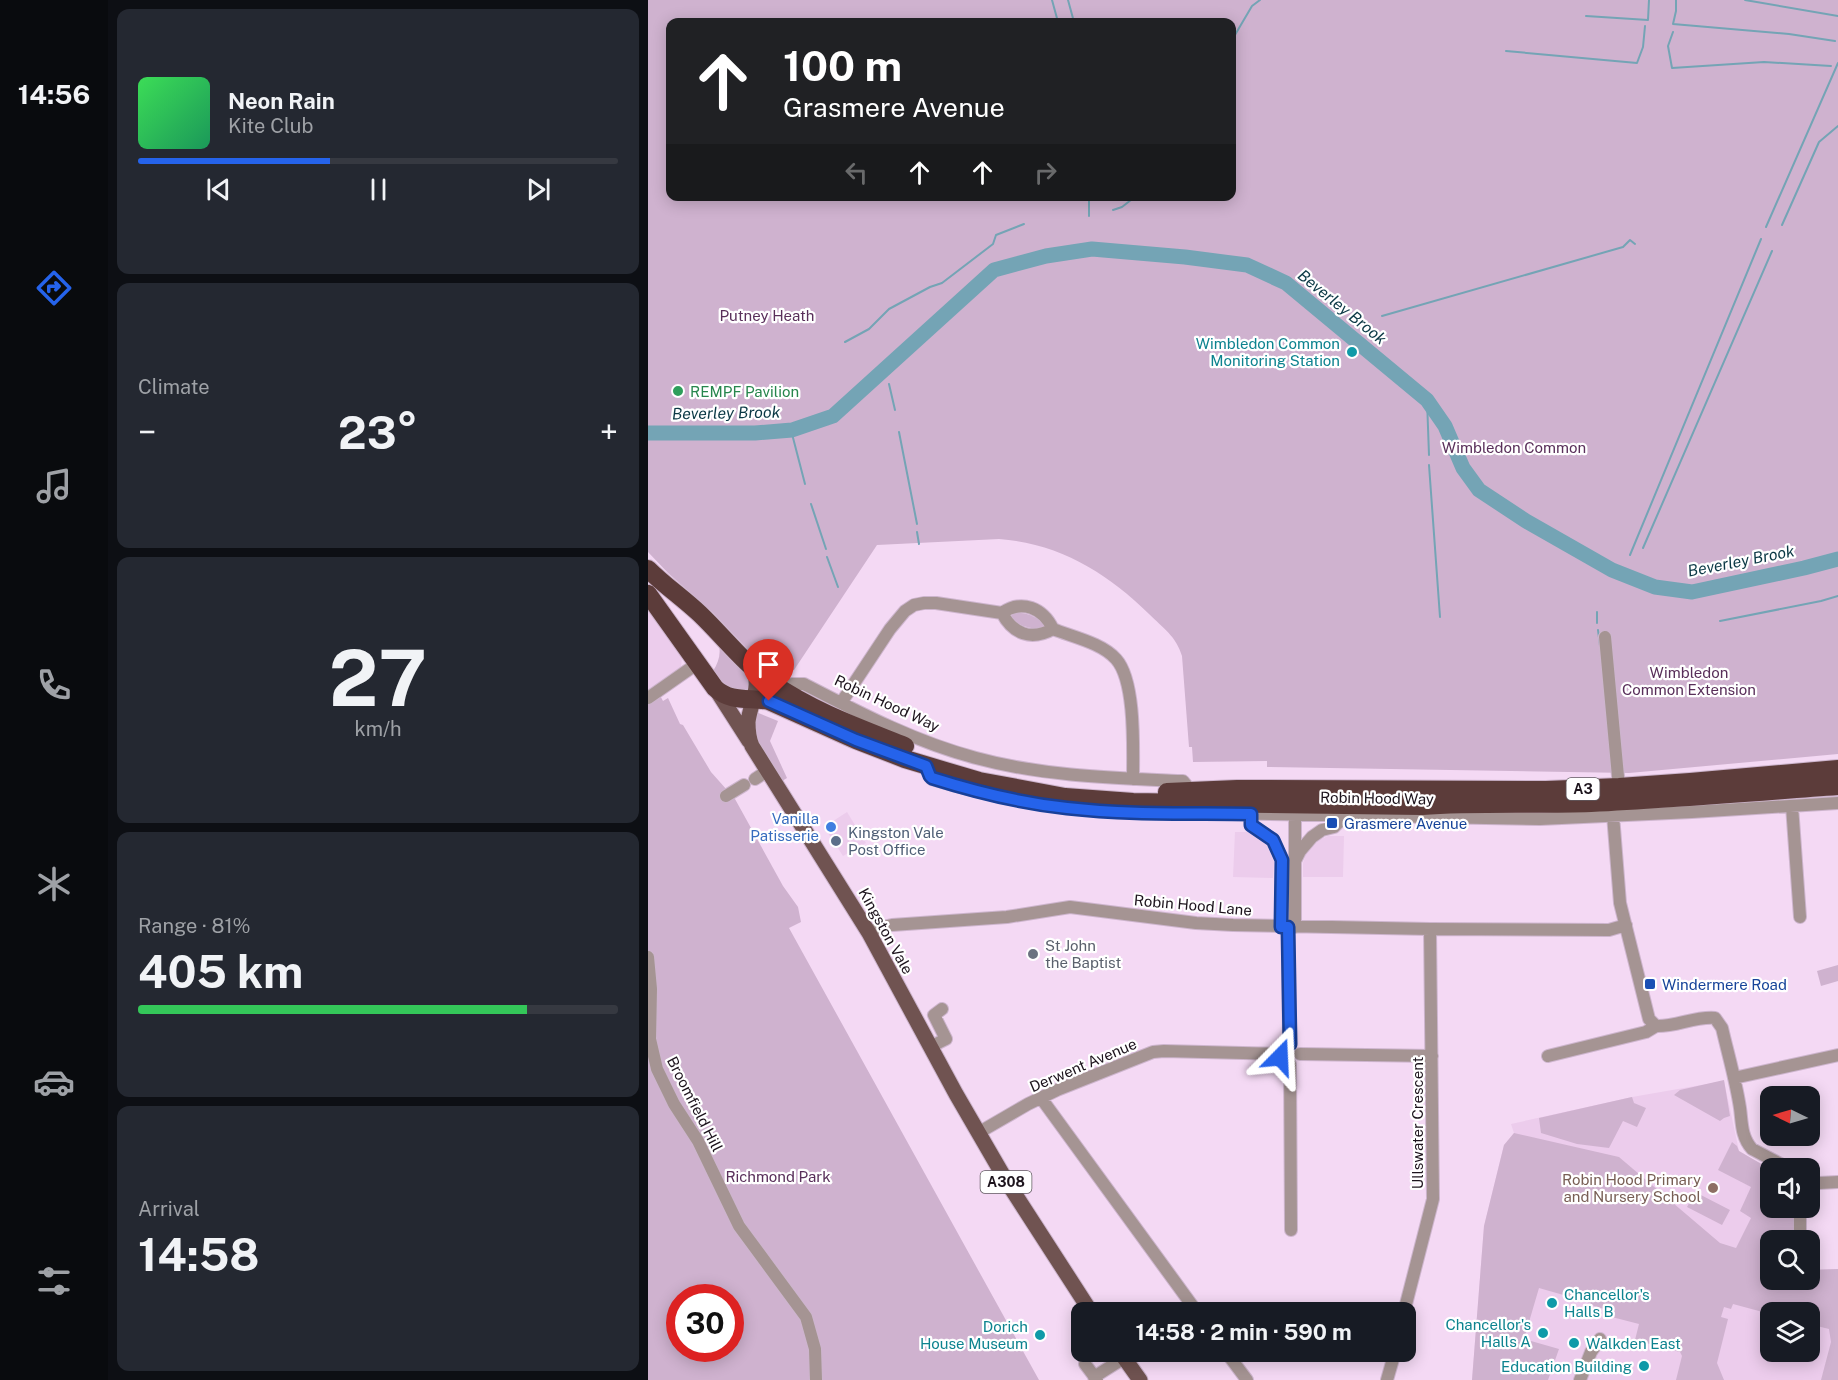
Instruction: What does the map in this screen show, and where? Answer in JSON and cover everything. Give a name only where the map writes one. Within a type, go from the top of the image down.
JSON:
[{"type":"highway","name":"A3","points":[[648,569],[699,614],[750,666]]},
{"type":"highway","points":[[648,594],[715,688]]},
{"type":"highway","name":"Robin Hood Way","points":[[750,666],[779,687],[817,708],[884,738],[982,770],[1079,787],[1178,792],[1326,788],[1546,790],[1619,787],[1838,769]]},
{"type":"highway","name":"A3","points":[[715,688],[732,698],[754,699]]},
{"type":"highway","name":"Robin Hood Way","points":[[754,699],[776,704],[929,772],[1065,797],[1133,802],[1422,806],[1660,799],[1838,786]]},
{"type":"main road","name":"Kingston Vale","points":[[750,666],[756,680],[748,722],[756,778],[868,933],[1016,1198],[1084,1302]]},
{"type":"main road","name":"A308","points":[[715,688],[752,746]]},
{"type":"main road","points":[[1127,1362],[1140,1380]]},
{"type":"street","points":[[841,703],[890,629],[905,611],[914,605],[936,603],[1002,613],[1011,606],[1024,606],[1048,618],[1053,629],[1106,651],[1117,660],[1124,671],[1131,698],[1133,779]]},
{"type":"street","points":[[1002,613],[1008,624],[1017,631],[1032,635],[1043,634],[1053,629]]},
{"type":"street","points":[[1605,637],[1619,787]]},
{"type":"street","points":[[653,694],[698,663]]},
{"type":"street","name":"Robin Hood Way","points":[[779,687],[802,683],[894,729],[975,758],[1032,770],[1183,781],[1191,791]]},
{"type":"street","name":"Robin Hood Way","points":[[929,772],[986,794],[1033,804],[1155,813],[1295,817],[1340,815],[1540,819],[1838,803]]},
{"type":"street","points":[[726,796],[756,778]]},
{"type":"street","points":[[1792,806],[1800,918]]},
{"type":"street","points":[[1295,861],[1299,851],[1312,837],[1322,830],[1334,827],[1339,822],[1340,815]]},
{"type":"street","points":[[1613,815],[1620,903],[1649,1019],[1656,1026]]},
{"type":"street","points":[[1251,816],[1251,825],[1273,840],[1282,860],[1288,927],[1290,1044]]},
{"type":"street","points":[[1288,927],[1295,861],[1295,817]]},
{"type":"street","name":"Robin Hood Lane","points":[[868,933],[892,925],[1007,917],[1070,907],[1196,923],[1288,927],[1609,930],[1626,925]]},
{"type":"street","name":"Ullswater Crescent","points":[[1407,1302],[1433,1199],[1430,929]]},
{"type":"street","name":"Broomfield Hill","points":[[648,957],[651,989],[650,1039],[657,1069],[698,1141],[739,1226],[806,1317],[815,1349],[816,1380]]},
{"type":"street","points":[[930,1047],[951,1042],[934,1015],[942,1009]]},
{"type":"street","points":[[1548,1056],[1646,1032],[1656,1026],[1704,1017],[1715,1018],[1722,1028],[1748,1144],[1752,1149],[1769,1158]]},
{"type":"street","points":[[1290,1044],[1298,1048],[1300,1054],[1296,1062],[1290,1064],[1284,1062],[1280,1054],[1284,1046],[1290,1044]]},
{"type":"street","name":"Derwent Avenue","points":[[978,1133],[1041,1098],[1152,1052],[1280,1054]]},
{"type":"street","points":[[1300,1054],[1432,1056]]},
{"type":"street","points":[[1734,1078],[1838,1055]]},
{"type":"street","points":[[1290,1064],[1291,1230]]},
{"type":"street","points":[[1041,1098],[1190,1302]]},
{"type":"street","points":[[1820,1183],[1838,1182]]},
{"type":"street","points":[[1581,1380],[1591,1352],[1600,1339]]},
{"type":"street","points":[[1085,1364],[1095,1378],[1114,1362]]},
{"type":"street","points":[[1233,1362],[1246,1380]]},
{"type":"street","points":[[1388,1380],[1392,1362]]},
{"type":"shaded area","points":[[648,609],[682,656],[681,668],[648,691]]},
{"type":"shaded area","points":[[847,812],[866,843],[843,856],[824,827]]},
{"type":"shaded area","points":[[1235,832],[1248,832],[1266,842],[1274,862],[1273,878],[1233,877]]},
{"type":"shaded area","points":[[1328,836],[1344,836],[1343,877],[1303,877],[1303,863],[1306,854],[1319,840]]},
{"type":"shaded area","points":[[1724,1081],[1739,1151],[1760,1163],[1760,1218],[1770,1218],[1770,1230],[1760,1230],[1760,1290],[1820,1290],[1820,1270],[1838,1269],[1838,1380],[1472,1380],[1484,1226],[1504,1145],[1514,1133],[1511,1124],[1632,1097]]},
{"type":"green space","name":"Wimbledon Common","points":[[648,0],[1838,0],[1838,754],[1629,773],[1267,767],[1267,761],[1193,762],[1192,747],[1189,747],[1182,656],[1173,638],[1116,585],[1099,573],[1062,554],[1021,542],[999,539],[877,545],[794,670],[784,672],[760,655],[757,659],[713,613],[648,552]]},
{"type":"green space","points":[[1014,613],[1036,618],[1043,622],[1043,628],[1030,628],[1022,625],[1012,618]]},
{"type":"green space","points":[[719,646],[747,673],[750,679],[746,690],[735,689],[727,685],[713,671],[719,659]]},
{"type":"green space","name":"Richmond Park","points":[[655,686],[663,701],[668,698],[680,724],[683,725],[711,772],[735,799],[783,886],[798,907],[801,922],[789,928],[1039,1380],[648,1380],[648,691]]},
{"type":"green space","points":[[756,712],[778,721],[770,741],[787,778],[782,781],[754,740]]},
{"type":"green space","points":[[1838,965],[1838,981],[1821,986],[1817,971]]},
{"type":"green space","points":[[1724,1080],[1730,1116],[1720,1121],[1674,1095],[1680,1090]]},
{"type":"green space","points":[[1632,1097],[1634,1103],[1646,1108],[1637,1127],[1623,1121],[1609,1148],[1577,1144],[1541,1133],[1539,1118]]},
{"type":"green space","points":[[1514,1133],[1619,1157],[1720,1243],[1736,1248],[1751,1218],[1740,1211],[1751,1187],[1718,1170],[1732,1142],[1739,1151],[1760,1163],[1760,1218],[1795,1218],[1795,1230],[1760,1230],[1760,1290],[1820,1290],[1820,1270],[1838,1269],[1838,1380],[1821,1380],[1831,1342],[1829,1329],[1820,1327],[1820,1302],[1760,1302],[1760,1311],[1733,1304],[1731,1309],[1724,1307],[1721,1317],[1728,1319],[1717,1363],[1724,1380],[1676,1380],[1682,1356],[1680,1352],[1635,1340],[1639,1324],[1608,1316],[1608,1310],[1588,1302],[1539,1288],[1524,1339],[1559,1349],[1548,1380],[1472,1380],[1484,1226],[1504,1145]]},
{"type":"green space","points":[[1695,1192],[1730,1210],[1722,1225],[1687,1207]]},
{"type":"waterway","points":[[1052,0],[1057,18]]},
{"type":"waterway","points":[[1068,0],[1073,18]]},
{"type":"waterway","points":[[1236,33],[1252,6],[1260,0]]},
{"type":"waterway","points":[[1586,16],[1648,20],[1649,0]]},
{"type":"waterway","points":[[1676,0],[1673,24],[1789,34],[1835,41]]},
{"type":"waterway","points":[[1745,0],[1838,16]]},
{"type":"waterway","points":[[1506,51],[1637,63],[1643,47],[1645,26]]},
{"type":"waterway","points":[[1673,32],[1668,46],[1672,68],[1764,62],[1831,66]]},
{"type":"waterway","points":[[1766,227],[1838,63]]},
{"type":"waterway","points":[[1782,225],[1819,142],[1838,126]]},
{"type":"waterway","points":[[1089,201],[1089,216]]},
{"type":"waterway","points":[[1113,210],[1130,201]]},
{"type":"waterway","points":[[845,342],[869,329],[889,309],[942,283],[993,244],[996,235],[1024,224]]},
{"type":"waterway","points":[[1630,555],[1761,239]]},
{"type":"waterway","points":[[1382,316],[1623,247],[1630,240],[1635,244]]},
{"type":"waterway","name":"Beverley Brook","points":[[648,433],[755,433],[792,430],[833,416],[994,270],[1046,256],[1092,249],[1185,257],[1247,265],[1286,283],[1427,400],[1445,426],[1463,468],[1479,490],[1526,521],[1612,570],[1655,587],[1692,592],[1838,559]]},
{"type":"waterway","points":[[1643,548],[1772,251]]},
{"type":"waterway","points":[[889,384],[895,410]]},
{"type":"waterway","points":[[1427,400],[1429,455]]},
{"type":"waterway","points":[[791,430],[805,484]]},
{"type":"waterway","points":[[899,432],[917,524]]},
{"type":"waterway","points":[[1429,465],[1440,617]]},
{"type":"waterway","points":[[811,504],[826,549]]},
{"type":"waterway","points":[[917,532],[919,544]]},
{"type":"waterway","points":[[827,557],[838,587]]},
{"type":"waterway","points":[[1720,621],[1838,596]]},
{"type":"waterway","points":[[1597,612],[1597,623]]},
{"type":"waterway","points":[[1598,630],[1600,646]]},
{"type":"place","name":"Wimbledon Common Monitoring Station","points":[[1352,352]]},
{"type":"place","name":"REMPF Pavilion","points":[[678,391]]},
{"type":"place","name":"Grasmere Avenue","points":[[1332,823]]},
{"type":"place","name":"Vanilla Patisserie","points":[[831,827]]},
{"type":"place","name":"Kingston Vale Post Office","points":[[836,841]]},
{"type":"place","name":"St John the Baptist","points":[[1033,954]]},
{"type":"place","name":"Windermere Road","points":[[1650,984]]},
{"type":"place","name":"Robin Hood Primary and Nursery School","points":[[1713,1188]]},
{"type":"place","name":"Chancellor's Halls B","points":[[1552,1303]]},
{"type":"place","name":"Chancellor's Halls A","points":[[1543,1333]]},
{"type":"place","name":"Dorich House Museum","points":[[1040,1335]]},
{"type":"place","name":"Walkden East","points":[[1574,1343]]},
{"type":"place","name":"Education Building","points":[[1644,1366]]},
{"type":"route","points":[[769,701],[856,740],[926,766],[932,778],[986,794],[1033,804],[1086,810],[1251,814],[1251,825],[1273,840],[1282,860],[1281,927],[1288,927],[1290,1044],[1282,1048],[1280,1057]]},
{"type":"park label","name":"Putney Heath","points":[[767,315]]},
{"type":"park label","name":"Wimbledon Common Extension","points":[[1689,680]]}]
